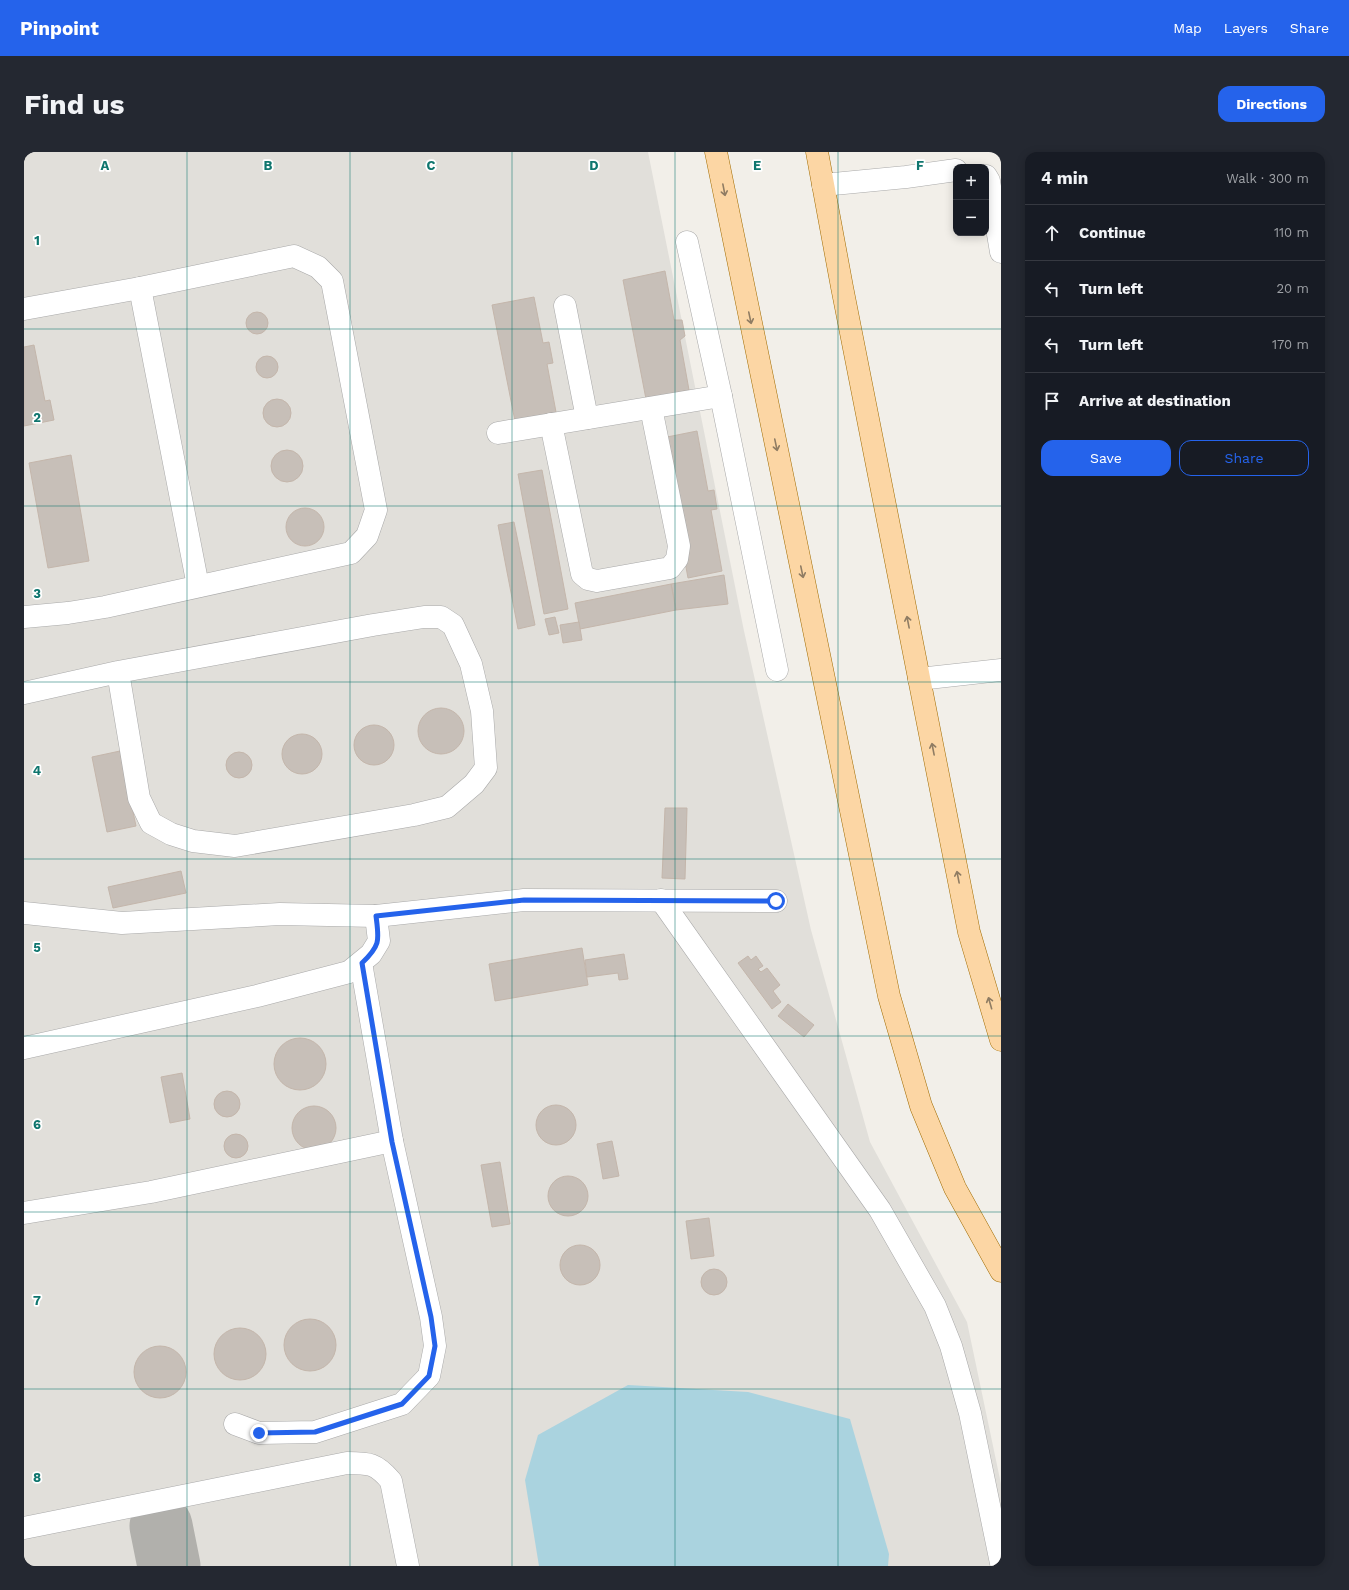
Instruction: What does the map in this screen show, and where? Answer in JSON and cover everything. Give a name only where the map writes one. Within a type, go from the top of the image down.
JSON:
[{"type":"main road","points":[[716,152],[889,996],[921,1106],[955,1188],[1001,1271]]},
{"type":"main road","points":[[817,152],[842,287],[969,932],[1001,1040]]},
{"type":"street","points":[[823,184],[906,177],[953,170]]},
{"type":"street","points":[[989,181],[1001,252]]},
{"type":"street","points":[[687,242],[722,396],[777,670]]},
{"type":"street","points":[[24,309],[140,288],[294,256],[318,267],[332,281],[376,510],[367,536],[351,553],[105,607],[68,613],[24,617]]},
{"type":"street","points":[[140,288],[198,586]]},
{"type":"street","points":[[565,306],[587,418]]},
{"type":"street","points":[[498,433],[722,396]]},
{"type":"street","points":[[551,424],[582,574],[588,579],[597,581],[670,568],[677,559],[679,546],[651,408]]},
{"type":"street","points":[[24,693],[118,672],[374,625],[424,617],[441,616],[453,625],[471,664],[482,711],[486,768],[474,784],[447,807],[235,846],[193,841],[171,834],[151,823],[139,798],[118,672]]},
{"type":"street","points":[[919,679],[1001,670]]},
{"type":"street","points":[[24,914],[122,923],[280,914],[376,916],[524,900],[776,901]]},
{"type":"street","points":[[661,900],[880,1210],[935,1306],[951,1346],[970,1413],[1001,1563]]},
{"type":"street","points":[[24,1048],[256,996],[349,972],[362,963],[371,954],[379,941],[376,916]]},
{"type":"street","points":[[235,1424],[259,1433],[315,1432],[402,1404],[429,1376],[435,1346],[431,1317],[392,1142],[362,963]]},
{"type":"street","points":[[24,1213],[151,1192],[392,1142]]},
{"type":"street","points":[[24,1528],[347,1463],[368,1463],[382,1470],[390,1481],[408,1566]]},
{"type":"shaded area","points":[[24,152],[648,152],[744,631],[811,930],[870,1142],[967,1322],[1001,1484],[1001,1566],[24,1566]]},
{"type":"water","points":[[628,1385],[748,1392],[850,1419],[889,1554],[888,1566],[539,1566],[525,1480],[538,1435]]},
{"type":"building","points":[[665,271],[674,320],[682,320],[685,336],[680,340],[689,390],[646,399],[623,280]]},
{"type":"building","points":[[534,297],[543,343],[549,342],[553,363],[547,364],[556,412],[515,421],[492,305]]},
{"type":"building","points":[[257,312],[265,315],[268,323],[265,331],[257,334],[249,331],[246,323],[249,315]]},
{"type":"building","points":[[34,345],[45,401],[50,400],[54,420],[24,426],[24,347]]},
{"type":"building","points":[[267,356],[275,359],[278,367],[275,375],[267,378],[259,375],[256,367],[259,359]]},
{"type":"building","points":[[277,399],[287,403],[291,413],[287,423],[277,427],[267,423],[263,413],[267,403]]},
{"type":"building","points":[[697,431],[708,491],[714,490],[717,509],[711,510],[722,571],[688,578],[662,438]]},
{"type":"building","points":[[284,450],[290,450],[299,454],[303,466],[299,478],[290,482],[284,482],[275,478],[271,469],[271,463],[275,454]]},
{"type":"building","points":[[71,455],[89,561],[48,568],[29,463]]},
{"type":"building","points":[[542,470],[568,609],[544,614],[518,474]]},
{"type":"building","points":[[305,508],[315,511],[321,517],[324,527],[321,537],[315,543],[305,546],[295,543],[289,537],[286,527],[289,517],[295,511]]},
{"type":"building","points":[[514,522],[535,625],[518,629],[498,525]]},
{"type":"building","points":[[724,575],[728,604],[676,610],[671,584]]},
{"type":"building","points":[[671,584],[676,610],[580,629],[575,603]]},
{"type":"building","points":[[555,617],[559,633],[549,635],[545,619]]},
{"type":"building","points":[[579,622],[582,640],[563,643],[560,625]]},
{"type":"building","points":[[437,708],[445,708],[454,712],[460,718],[464,731],[460,744],[454,750],[445,754],[437,754],[428,750],[422,744],[418,735],[418,727],[422,718],[428,712]]},
{"type":"building","points":[[378,725],[385,728],[391,734],[394,745],[393,753],[385,762],[378,765],[370,765],[363,762],[355,753],[354,741],[357,734],[366,726]]},
{"type":"building","points":[[306,734],[313,737],[319,743],[322,754],[321,762],[313,771],[306,774],[298,774],[291,771],[283,762],[282,750],[285,743],[294,735]]},
{"type":"building","points":[[120,751],[136,826],[107,832],[92,757]]},
{"type":"building","points":[[239,752],[248,756],[252,765],[248,774],[239,778],[230,774],[226,765],[230,756]]},
{"type":"building","points":[[665,808],[687,808],[685,879],[662,878]]},
{"type":"building","points":[[181,871],[186,893],[113,908],[108,887]]},
{"type":"building","points":[[582,948],[588,985],[495,1001],[489,964]]},
{"type":"building","points":[[624,954],[628,979],[619,980],[618,973],[587,977],[585,960]]},
{"type":"building","points":[[748,956],[751,960],[756,956],[763,966],[758,969],[761,972],[767,968],[780,985],[773,991],[781,1002],[772,1009],[738,963]]},
{"type":"building","points":[[788,1004],[814,1025],[804,1037],[778,1016]]},
{"type":"building","points":[[300,1038],[314,1042],[322,1050],[326,1064],[322,1078],[314,1086],[300,1090],[286,1086],[278,1078],[274,1064],[278,1050],[286,1042]]},
{"type":"building","points":[[182,1073],[190,1119],[170,1123],[161,1077]]},
{"type":"building","points":[[227,1091],[236,1095],[240,1104],[236,1113],[227,1117],[218,1113],[214,1104],[218,1095]]},
{"type":"building","points":[[560,1105],[567,1108],[573,1114],[576,1125],[575,1133],[567,1142],[560,1145],[552,1145],[545,1142],[537,1133],[536,1121],[539,1114],[548,1106]]},
{"type":"building","points":[[310,1106],[318,1106],[330,1112],[336,1124],[336,1132],[330,1144],[318,1150],[310,1150],[298,1144],[292,1132],[292,1124],[298,1112]]},
{"type":"building","points":[[236,1134],[241,1135],[247,1141],[247,1151],[241,1157],[236,1158],[231,1157],[225,1151],[224,1146],[225,1141],[231,1135]]},
{"type":"building","points":[[612,1141],[619,1176],[603,1179],[597,1144]]},
{"type":"building","points":[[500,1162],[510,1224],[492,1227],[481,1165]]},
{"type":"building","points":[[572,1176],[579,1179],[585,1185],[588,1196],[587,1204],[579,1213],[572,1216],[564,1216],[557,1213],[549,1204],[548,1192],[551,1185],[560,1177]]},
{"type":"building","points":[[709,1218],[714,1256],[691,1259],[686,1221]]},
{"type":"building","points":[[584,1245],[591,1248],[597,1254],[600,1265],[599,1273],[591,1282],[584,1285],[576,1285],[569,1282],[561,1273],[560,1261],[563,1254],[572,1246]]},
{"type":"building","points":[[714,1269],[723,1273],[727,1282],[723,1291],[714,1295],[705,1291],[701,1282],[705,1273]]},
{"type":"building","points":[[310,1319],[324,1323],[332,1331],[336,1345],[332,1359],[324,1367],[310,1371],[296,1367],[288,1359],[284,1345],[288,1331],[296,1323]]},
{"type":"building","points":[[240,1328],[254,1332],[262,1340],[266,1354],[262,1368],[254,1376],[240,1380],[226,1376],[218,1368],[214,1354],[218,1340],[226,1332]]},
{"type":"building","points":[[160,1346],[174,1350],[182,1358],[186,1372],[182,1386],[174,1394],[160,1398],[146,1394],[138,1386],[134,1372],[138,1358],[146,1350]]},
{"type":"taxiway","points":[[161,1526],[169,1566]]},
{"type":"route","points":[[259,1433],[315,1432],[402,1404],[429,1376],[435,1346],[431,1317],[392,1142],[362,963],[371,954],[379,941],[376,916],[524,900],[776,901]]}]
